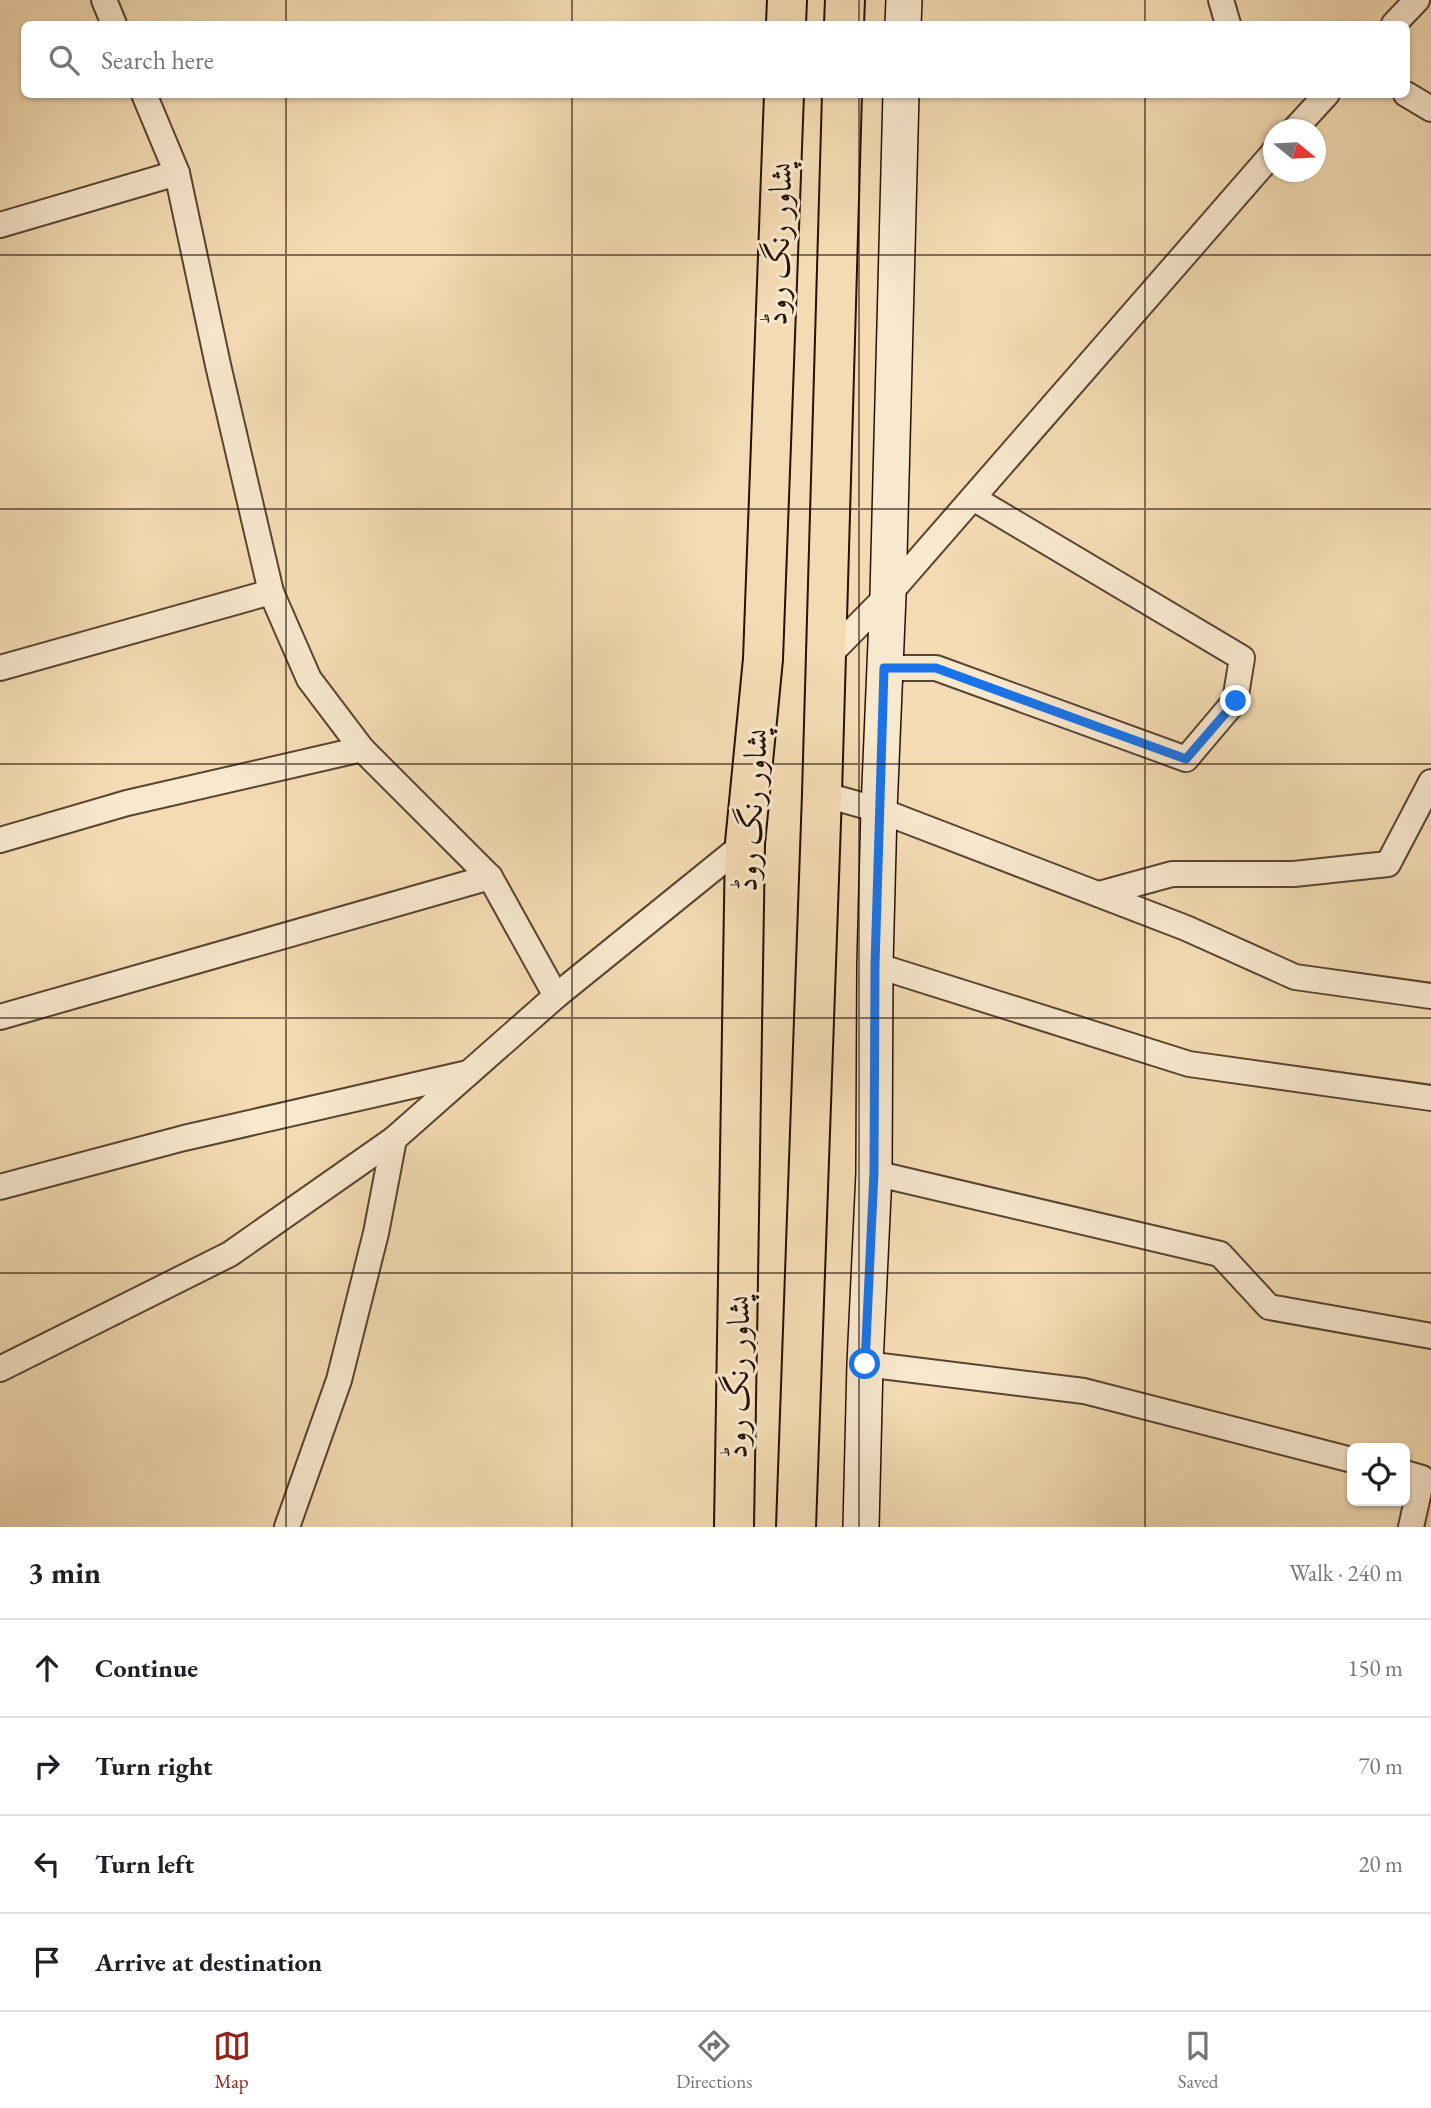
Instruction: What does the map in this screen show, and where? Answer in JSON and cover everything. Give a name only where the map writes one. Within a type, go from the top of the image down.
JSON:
[{"type":"highway","points":[[786,21],[787,0]]},
{"type":"highway","points":[[844,21],[845,0]]},
{"type":"highway","name":"پشاور رنگ روڈ","points":[[734,1527],[745,843],[763,659],[784,98]]},
{"type":"highway","name":"پشاور رنگ روڈ","points":[[796,1527],[822,794],[842,98]]},
{"type":"street","points":[[104,0],[113,21]]},
{"type":"street","points":[[903,21],[904,0]]},
{"type":"street","points":[[1221,0],[1227,21]]},
{"type":"street","points":[[1397,21],[1417,0]]},
{"type":"street","points":[[1410,96],[1431,109]]},
{"type":"street","points":[[146,98],[177,173],[271,592],[309,679],[362,749],[490,877],[556,996]]},
{"type":"street","points":[[861,1527],[874,1172],[875,965],[901,98]]},
{"type":"street","points":[[1304,119],[1323,98]]},
{"type":"street","points":[[825,659],[888,596],[1263,164]]},
{"type":"street","points":[[0,225],[177,173]]},
{"type":"street","points":[[884,668],[936,668],[1186,759],[1236,701],[1242,658],[973,498]]},
{"type":"street","points":[[0,668],[271,592]]},
{"type":"street","points":[[0,840],[127,803],[362,749]]},
{"type":"street","points":[[1099,894],[1171,874],[1294,874],[1388,864],[1431,782]]},
{"type":"street","points":[[822,794],[879,810],[1099,894],[1186,928],[1295,977],[1431,996]]},
{"type":"street","points":[[0,1369],[230,1254],[394,1139],[556,996],[745,843]]},
{"type":"street","points":[[0,1017],[490,877]]},
{"type":"street","points":[[875,965],[1189,1065],[1431,1098]]},
{"type":"street","points":[[0,1187],[184,1138],[472,1072]]},
{"type":"street","points":[[287,1527],[339,1380],[376,1233],[394,1139]]},
{"type":"street","points":[[874,1172],[1220,1254],[1269,1307],[1431,1336]]},
{"type":"street","points":[[865,1364],[1084,1391],[1347,1459]]},
{"type":"street","points":[[1410,1474],[1422,1478],[1411,1527]]},
{"type":"route","points":[[865,1364],[874,1172],[875,965],[884,668],[936,668],[1186,759],[1236,701]]}]
